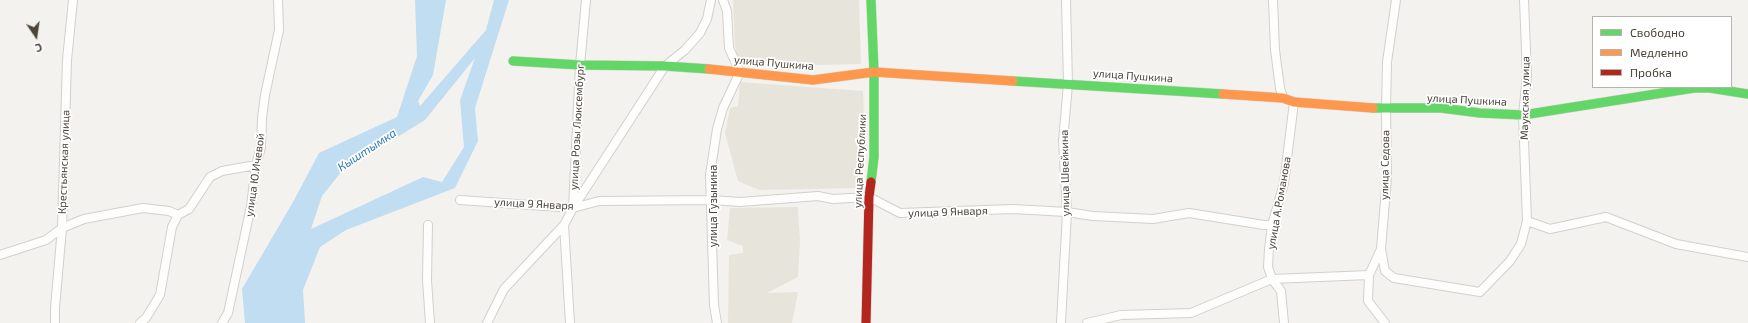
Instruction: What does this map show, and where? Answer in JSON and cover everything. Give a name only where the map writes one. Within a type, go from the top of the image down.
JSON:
[{"type":"street","name":"Крестьянская улица","points":[[55,323],[62,228],[67,60],[72,0]]},
{"type":"street","name":"улица Ю.Ичевой","points":[[222,323],[228,313],[251,206],[256,165],[261,147],[262,112],[279,30],[278,0]]},
{"type":"street","name":"улица Розы Люксембург","points":[[487,323],[504,289],[564,225],[573,208],[580,65],[586,0]]},
{"type":"street","points":[[573,208],[665,66],[685,50],[700,33],[707,19],[711,0]]},
{"type":"street","points":[[723,0],[727,11],[728,48],[740,72]]},
{"type":"street","name":"улица Республики","points":[[866,323],[869,197],[874,157],[874,72],[871,0]]},
{"type":"street","name":"улица Швейкина","points":[[1061,323],[1067,212],[1063,141],[1068,84],[1066,0]]},
{"type":"street","points":[[1274,0],[1275,50],[1280,88],[1283,98]]},
{"type":"street","name":"улица Седова","points":[[1385,323],[1368,302],[1369,275],[1381,249],[1387,177],[1387,62],[1396,0]]},
{"type":"street","name":"Маукская улица","points":[[1381,249],[1385,271],[1394,278],[1480,292],[1510,262],[1521,244],[1527,221],[1523,114],[1527,76],[1524,0]]},
{"type":"street","name":"улица Пушкина","points":[[513,61],[580,65],[665,66],[813,80],[874,72],[1283,98],[1294,102],[1386,109],[1441,108],[1480,113],[1523,114],[1694,88],[1710,88],[1748,94]]},
{"type":"street","name":"улица Гузынина","points":[[717,323],[714,305],[712,200],[710,175],[717,129],[723,108],[740,72]]},
{"type":"street","name":"улица А.Романова","points":[[1284,323],[1281,291],[1272,279],[1268,267],[1272,225],[1284,183],[1294,102]]},
{"type":"street","points":[[140,323],[146,318],[160,295],[172,227],[178,215],[189,209],[210,177],[222,171],[256,165]]},
{"type":"street","name":"улица 9 Января","points":[[460,200],[573,208],[599,201],[712,200],[740,202],[818,196],[833,199],[869,197],[900,213],[1013,209],[1067,212],[1093,216],[1153,219],[1190,213],[1264,226],[1272,225]]},
{"type":"street","points":[[0,255],[46,240],[62,228],[84,219],[143,208],[169,211],[178,215]]},
{"type":"street","points":[[1527,221],[1550,229],[1606,217],[1676,244],[1748,257]]},
{"type":"street","points":[[428,225],[427,280],[430,323]]},
{"type":"street","points":[[564,225],[570,323]]},
{"type":"street","points":[[1087,323],[1120,315],[1191,313],[1272,279],[1369,275]]},
{"type":"street","points":[[50,323],[55,308]]},
{"type":"shaded area","points":[[733,0],[859,0],[861,64],[818,65],[738,59],[735,46]]},
{"type":"shaded area","points":[[740,82],[863,91],[864,116],[858,188],[759,190],[738,181],[725,133],[730,108],[738,106]]},
{"type":"shaded area","points":[[798,207],[800,241],[798,277],[767,293],[798,292],[792,323],[728,323],[729,255],[743,253],[743,246],[727,240],[730,208]]},
{"type":"water","name":"Кыштымка","points":[[415,0],[446,0],[433,75],[418,101],[420,106],[486,30],[494,0],[509,0],[475,108],[478,141],[455,188],[346,230],[320,247],[303,290],[305,323],[245,323],[242,289],[293,202],[319,153],[397,117],[417,56]],"holes":[[[475,58],[460,100],[464,147],[442,182],[423,177],[311,229],[322,196],[342,171],[425,120]]]},
{"type":"traffic: fast","points":[[871,0],[874,72],[874,157],[871,182]]},
{"type":"traffic: fast","points":[[513,61],[580,65],[665,66],[709,69]]},
{"type":"traffic: fast","points":[[1013,81],[1223,94]]},
{"type":"traffic: fast","points":[[1373,108],[1441,108],[1480,113],[1523,115],[1694,88],[1710,88],[1748,94]]},
{"type":"traffic: slow","points":[[709,69],[813,80],[874,72],[1013,81]]},
{"type":"traffic: slow","points":[[1223,94],[1283,98],[1294,102],[1373,108]]},
{"type":"traffic: jam","points":[[866,323],[869,197],[871,182]]}]
